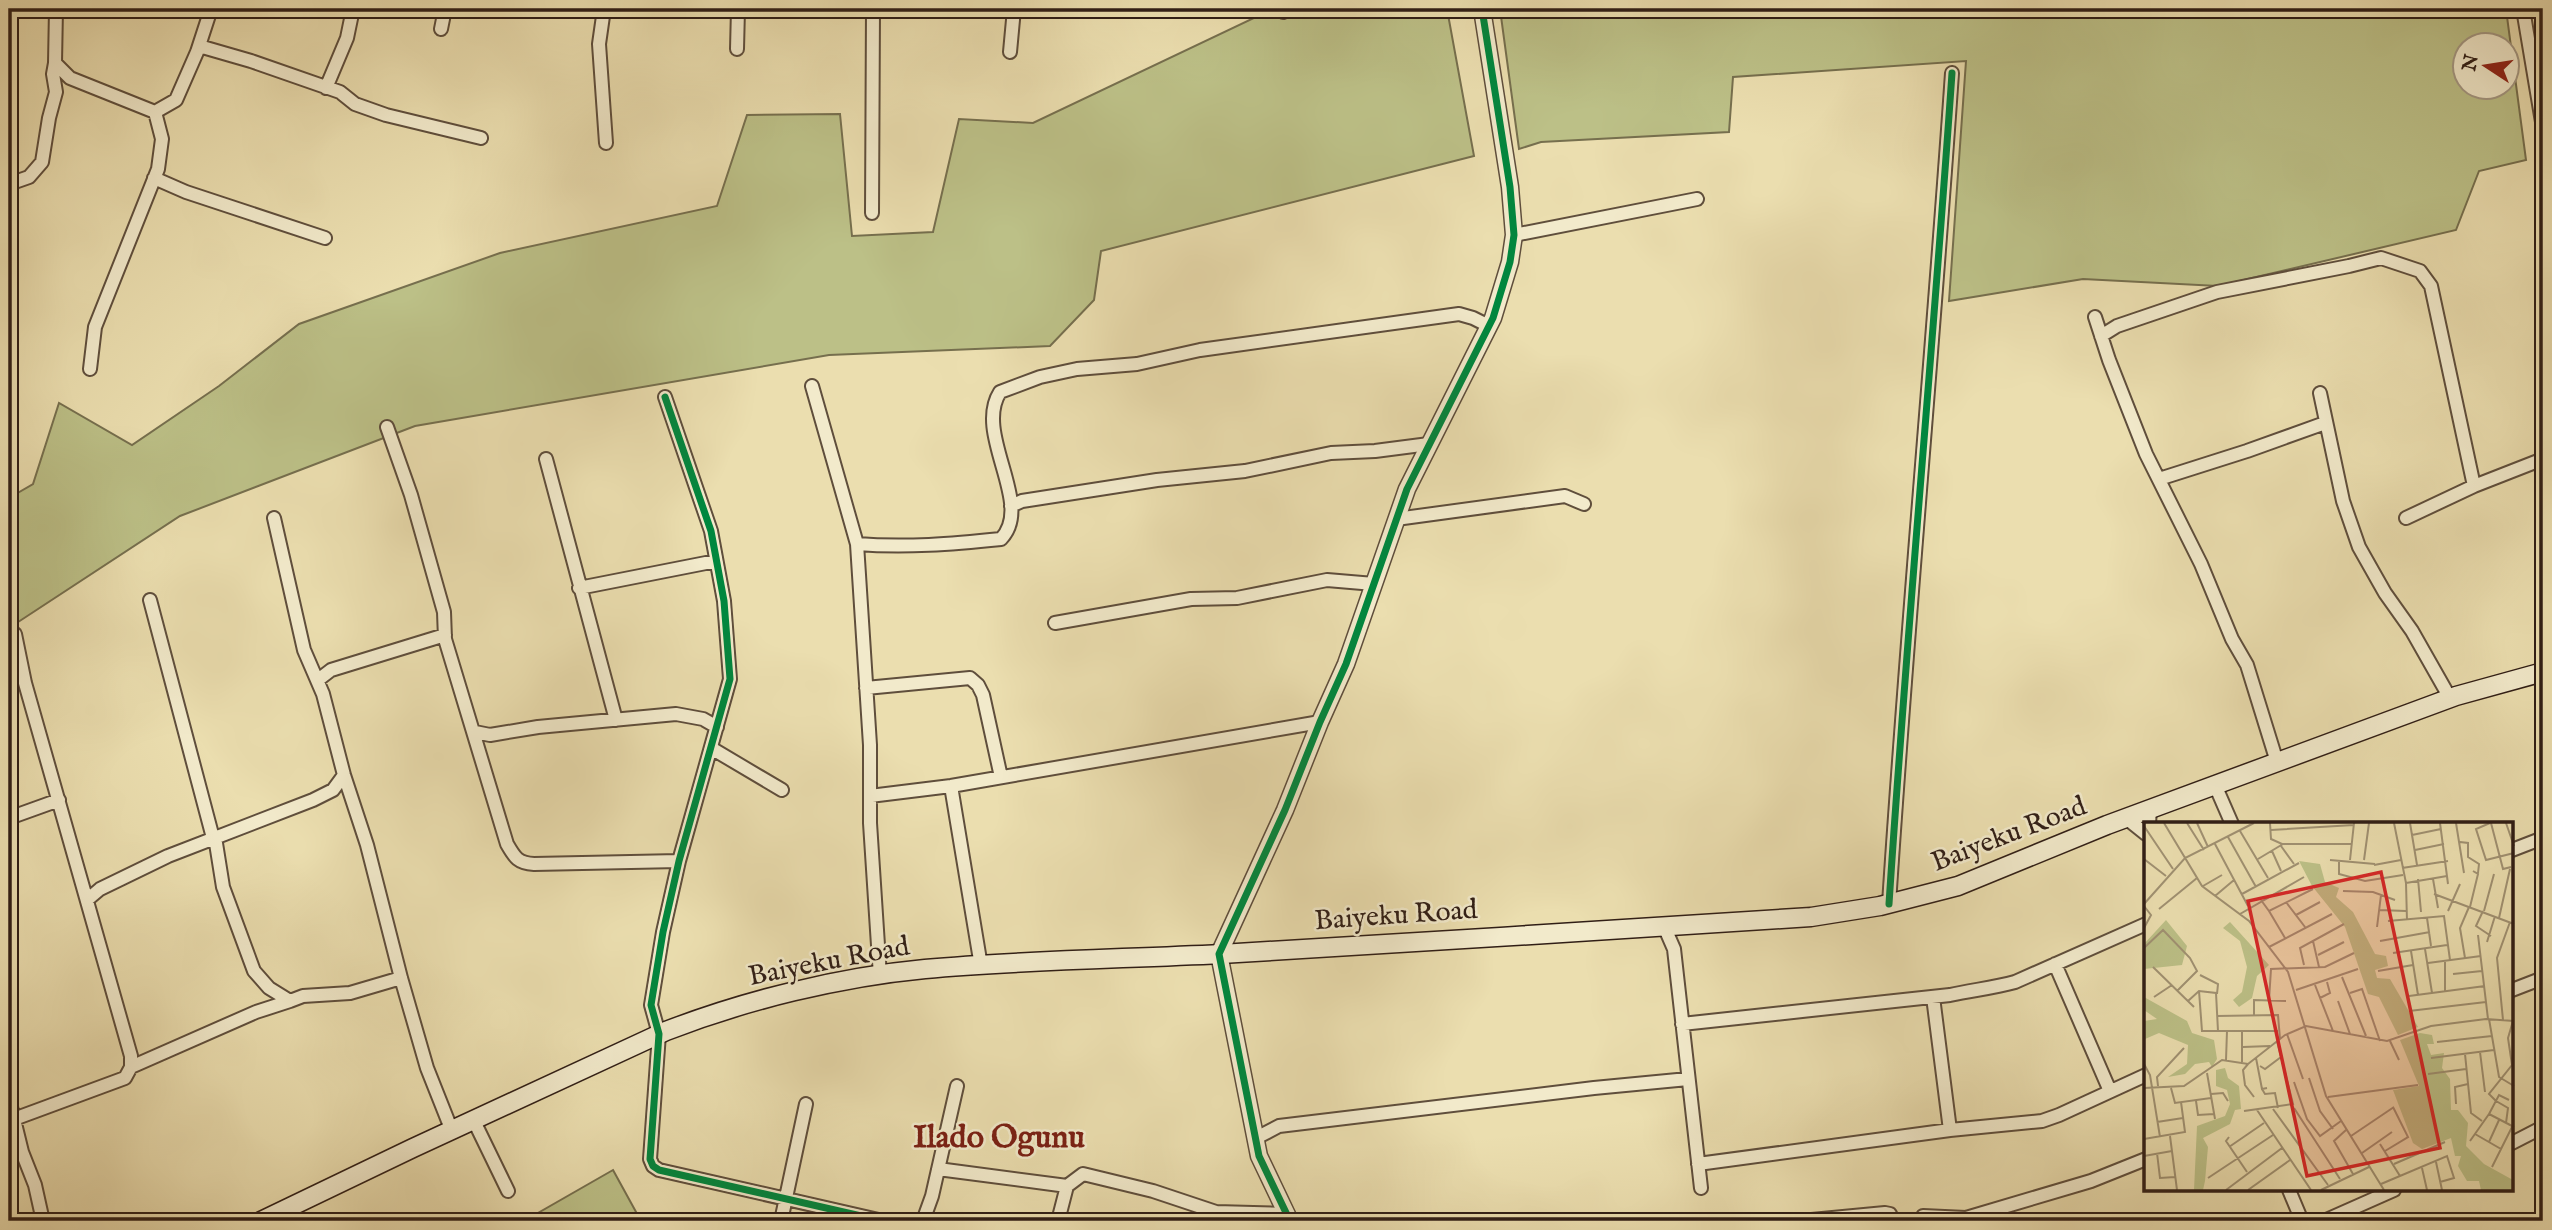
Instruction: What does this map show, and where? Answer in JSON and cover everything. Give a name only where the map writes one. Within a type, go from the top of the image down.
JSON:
[{"type":"main road","name":"Baiyeku Road","points":[[261,1221],[659,1034],[708,1015],[818,987],[923,969],[1074,959],[1219,954],[1811,917],[1889,904],[1958,886],[2126,818],[2150,817],[2215,785],[2450,698],[2543,671]]},
{"type":"street","points":[[9,184],[29,177],[43,162],[49,118],[56,92],[53,74],[56,9]]},
{"type":"street","points":[[155,112],[176,100],[211,9]]},
{"type":"street","points":[[326,88],[346,38],[353,9]]},
{"type":"street","points":[[441,29],[445,9]]},
{"type":"street","points":[[604,9],[599,54],[606,143]]},
{"type":"street","points":[[737,49],[738,9]]},
{"type":"street","points":[[872,213],[873,9]]},
{"type":"street","points":[[1010,52],[1014,9]]},
{"type":"street","points":[[1058,1221],[1067,1186],[1083,1174],[1153,1191],[1207,1216],[1289,1218],[1259,1156],[1219,954],[1285,810],[1346,664],[1407,489],[1489,326],[1510,262],[1514,235],[1497,96],[1482,9]]},
{"type":"street","points":[[2523,9],[2543,128]]},
{"type":"street","points":[[199,46],[340,92],[360,107],[481,138]]},
{"type":"street","points":[[55,63],[75,80],[155,112]]},
{"type":"street","points":[[1889,904],[1901,714],[1936,312],[1952,73]]},
{"type":"street","points":[[56,92],[75,80]]},
{"type":"street","points":[[90,369],[95,327],[154,178],[162,139],[155,112]]},
{"type":"street","points":[[154,178],[187,192],[326,238]]},
{"type":"street","points":[[1514,235],[1696,199]]},
{"type":"street","points":[[2101,336],[2117,326],[2217,292],[2349,267],[2381,258],[2393,260],[2420,271],[2431,286],[2474,486]]},
{"type":"street","points":[[857,544],[890,546],[1001,539],[1008,529],[1011,506],[996,442],[993,415],[995,403],[1000,392],[1040,377],[1077,369],[1137,364],[1200,350],[1459,314],[1489,326]]},
{"type":"street","points":[[2095,317],[2146,454],[2201,564],[2232,639],[2247,665],[2277,762]]},
{"type":"street","points":[[812,386],[857,544],[880,976]]},
{"type":"street","points":[[2320,393],[2343,501],[2359,547],[2450,698]]},
{"type":"street","points":[[665,397],[709,525],[724,601],[730,679],[679,861],[663,932],[651,1006],[659,1034],[650,1159],[653,1166],[659,1170],[883,1221]]},
{"type":"street","points":[[2159,479],[2325,423]]},
{"type":"street","points":[[387,427],[411,495],[441,601],[444,635],[507,844],[515,859],[522,863],[679,861]]},
{"type":"street","points":[[1011,506],[1022,501],[1157,480],[1245,471],[1331,453],[1429,444]]},
{"type":"street","points":[[545,459],[616,720]]},
{"type":"street","points":[[2406,518],[2474,486],[2543,459]]},
{"type":"street","points":[[1396,519],[1565,496],[1584,505]]},
{"type":"street","points":[[274,518],[304,650],[318,680],[401,978],[428,1068],[452,1131]]},
{"type":"street","points":[[579,588],[716,561]]},
{"type":"street","points":[[1055,623],[1191,599],[1237,597],[1327,580],[1374,584]]},
{"type":"street","points":[[150,600],[214,837],[223,887],[254,971],[269,988],[290,1001]]},
{"type":"street","points":[[14,1119],[125,1078],[131,1067],[131,1056],[25,683],[15,634]]},
{"type":"street","points":[[318,680],[331,670],[444,635]]},
{"type":"street","points":[[866,688],[970,678],[978,685],[983,695],[1001,777]]},
{"type":"street","points":[[475,732],[490,735],[538,727],[676,714],[703,719],[717,727]]},
{"type":"street","points":[[870,796],[951,786],[1320,722]]},
{"type":"street","points":[[480,749],[490,735]]},
{"type":"street","points":[[711,748],[782,790]]},
{"type":"street","points":[[86,894],[168,856],[313,800],[333,790],[344,775]]},
{"type":"street","points":[[2215,785],[2231,822]]},
{"type":"street","points":[[951,786],[981,965]]},
{"type":"street","points":[[333,790],[351,795]]},
{"type":"street","points":[[9,818],[59,800]]},
{"type":"street","points":[[2126,818],[2144,832]]},
{"type":"street","points":[[2514,848],[2543,838]]},
{"type":"street","points":[[1671,925],[1701,1188]]},
{"type":"street","points":[[1682,1024],[1933,997],[2006,985],[2144,925]]},
{"type":"street","points":[[2055,964],[2110,1091]]},
{"type":"street","points":[[131,1067],[256,1012],[303,996],[350,993],[401,978]]},
{"type":"street","points":[[2514,989],[2543,978]]},
{"type":"street","points":[[1933,997],[1950,1130]]},
{"type":"street","points":[[1698,1164],[1950,1130],[2042,1121],[2144,1075]]},
{"type":"street","points":[[1256,1138],[1279,1126],[1688,1079]]},
{"type":"street","points":[[923,1221],[957,1086]]},
{"type":"street","points":[[9,1099],[43,1221]]},
{"type":"street","points":[[781,1221],[806,1104]]},
{"type":"street","points":[[1252,1116],[1279,1126]]},
{"type":"street","points":[[474,1121],[508,1191]]},
{"type":"street","points":[[2514,1142],[2543,1127]]},
{"type":"street","points":[[1923,1216],[1966,1218],[2091,1181],[2144,1159]]},
{"type":"street","points":[[938,1169],[1067,1186]]},
{"type":"street","points":[[2290,1192],[2302,1221]]},
{"type":"street","points":[[2323,1221],[2389,1192]]},
{"type":"street","points":[[1801,1221],[1885,1213],[1890,1214],[1893,1221]]},
{"type":"street","points":[[1613,1221],[1667,1221]]},
{"type":"green space","points":[[1273,9],[1447,9],[1474,156],[1101,251],[1094,300],[1050,346],[829,355],[415,426],[180,516],[9,628],[9,498],[33,484],[59,403],[132,445],[219,386],[299,324],[500,253],[717,206],[747,115],[840,114],[852,236],[933,232],[959,119],[1033,123]]},
{"type":"green space","points":[[1500,9],[2506,9],[2509,32],[2450,32],[2450,102],[2518,102],[2526,160],[2479,171],[2456,230],[2218,286],[2083,279],[1949,301],[1966,61],[1733,77],[1729,132],[1541,142],[1519,149]]},
{"type":"green space","points":[[613,1170],[641,1221],[524,1221]]},
{"type":"cycle path","points":[[1290,1221],[1259,1156],[1219,954],[1285,810],[1346,664],[1407,489],[1493,318],[1510,262],[1514,235],[1510,187],[1482,9]]},
{"type":"cycle path","points":[[1889,904],[1952,73]]},
{"type":"cycle path","points":[[665,397],[711,531],[724,601],[730,679],[679,861],[663,932],[651,1005],[659,1034],[650,1159],[653,1166],[659,1170],[883,1221]]},
{"type":"district","name":"Ilado Ogunu","points":[[999,1138]]}]
